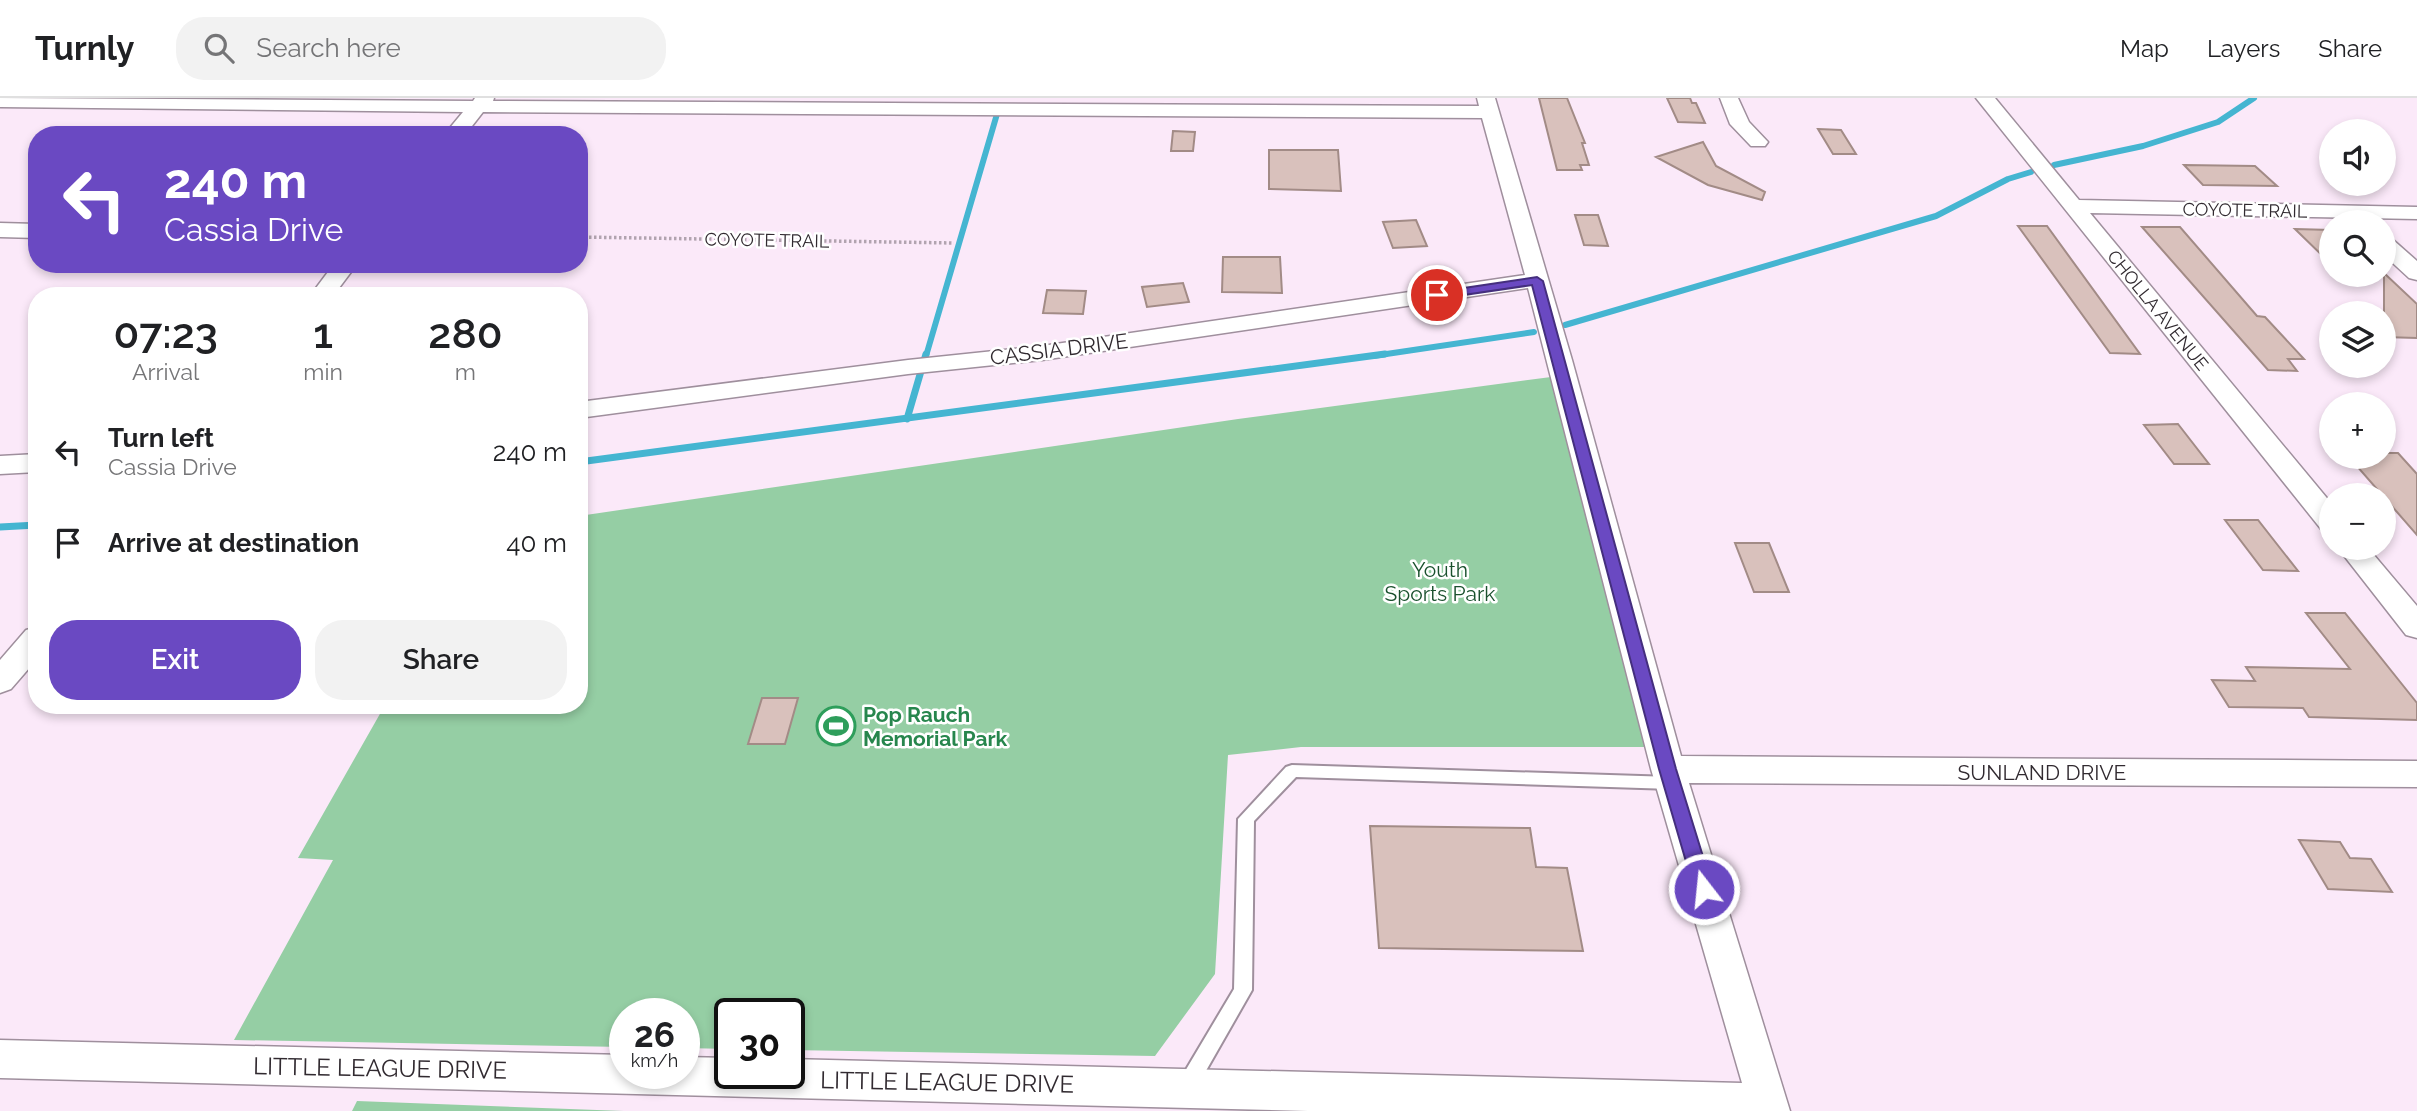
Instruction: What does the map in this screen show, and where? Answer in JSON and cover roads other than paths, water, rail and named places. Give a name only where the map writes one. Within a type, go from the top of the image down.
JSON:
[{"type":"street","points":[[1729,98],[1740,124],[1758,142]]},
{"type":"street","name":"CHOLLA AVENUE","points":[[1984,98],[2319,507]]},
{"type":"street","points":[[0,101],[1488,105],[1670,776],[1769,1107]]},
{"type":"street","points":[[461,126],[481,102]]},
{"type":"street","name":"COYOTE TRAIL","points":[[2073,206],[2319,217]]},
{"type":"street","name":"COYOTE TRAIL","points":[[2396,215],[2417,213]]},
{"type":"street","points":[[0,230],[28,230]]},
{"type":"street","points":[[2396,254],[2417,273]]},
{"type":"street","points":[[327,287],[339,273]]},
{"type":"street","name":"CASSIA DRIVE","points":[[588,409],[908,367],[1042,353],[1537,281]]},
{"type":"street","points":[[0,465],[28,463]]},
{"type":"street","points":[[2362,560],[2417,627]]},
{"type":"street","points":[[0,681],[28,648]]},
{"type":"street","name":"SUNLAND DRIVE","points":[[1670,776],[2417,774]]},
{"type":"street","name":"LITTLE LEAGUE DRIVE","points":[[0,1059],[1185,1088],[1769,1107]]},
{"type":"lane","points":[[1185,1088],[1243,990],[1246,819],[1292,771],[1670,776]]},
{"type":"waterway","points":[[2054,165],[2143,146],[2218,122],[2254,98]]},
{"type":"waterway","points":[[926,356],[997,114]]},
{"type":"waterway","points":[[1565,325],[1936,216],[2008,179],[2031,172]]},
{"type":"waterway","points":[[1373,356],[1534,332]]},
{"type":"waterway","points":[[907,418],[926,354]]},
{"type":"waterway","points":[[907,418],[1385,354]]},
{"type":"waterway","points":[[588,461],[907,418]]},
{"type":"waterway","points":[[0,527],[28,525]]},
{"type":"place","name":"Pop Rauch Memorial Park","points":[[836,726]]},
{"type":"park label","name":"Youth Sports Park","points":[[1440,581]]}]
